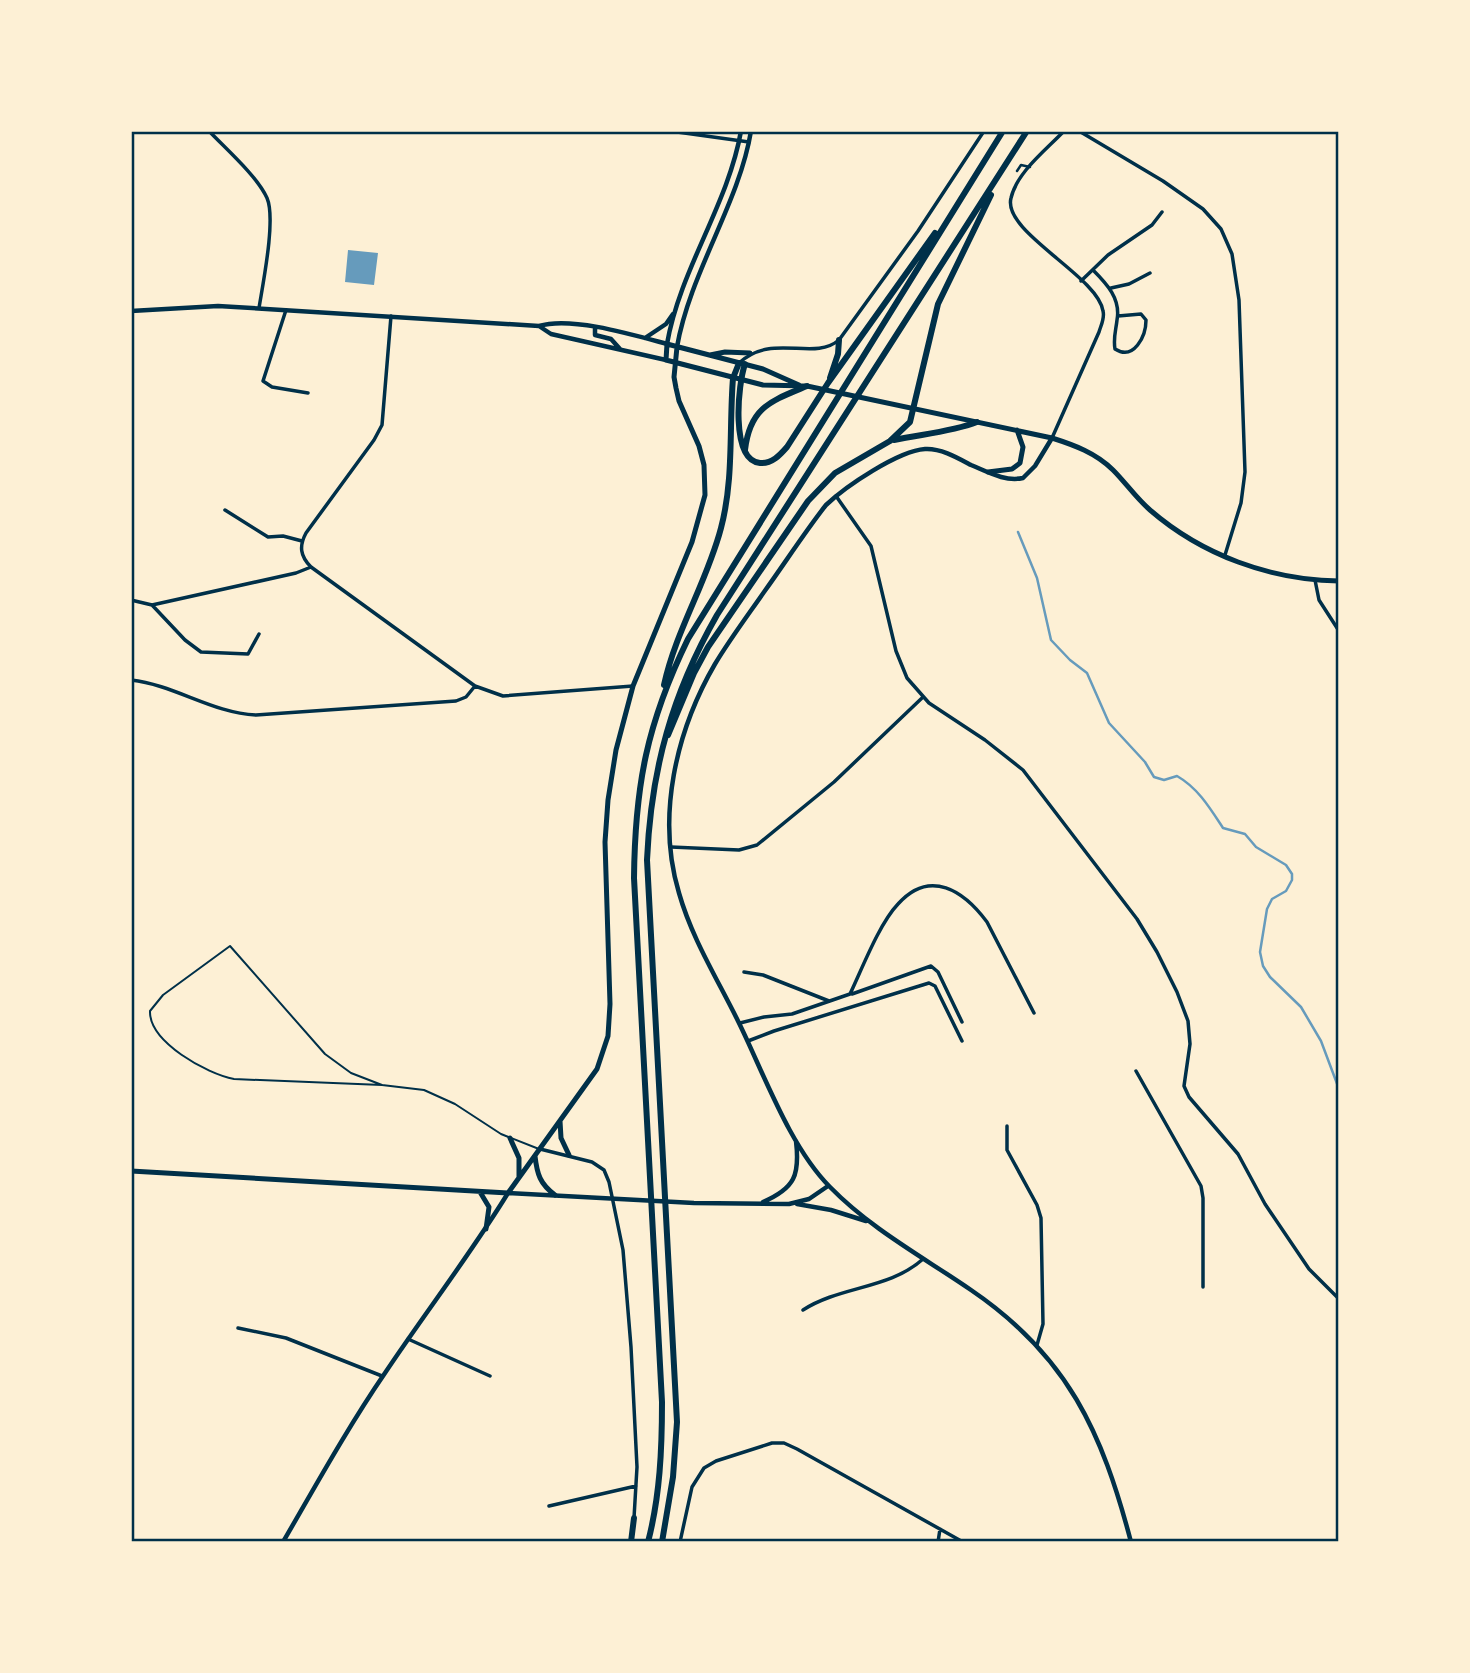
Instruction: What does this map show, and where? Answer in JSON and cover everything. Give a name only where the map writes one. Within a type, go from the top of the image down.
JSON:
[{"type":"highway","points":[[659,704],[688,639],[1003,131]]},
{"type":"highway","points":[[662,1542],[673,1477],[677,1422],[648,860],[650,807],[658,759],[677,696],[702,642],[1027,131]]},
{"type":"highway","points":[[658,759],[708,646],[808,501],[835,473],[890,441],[905,429],[914,410],[937,304],[969,244],[1001,173]]},
{"type":"highway","points":[[737,379],[740,433],[744,452],[757,463],[773,461],[787,447],[828,383],[974,177]]},
{"type":"highway","points":[[828,383],[838,354],[839,340]]},
{"type":"highway","points":[[648,1542],[660,1464],[662,1402],[634,878],[636,814],[642,766],[673,652],[722,527],[728,489],[737,379],[742,363]]},
{"type":"highway","points":[[744,452],[748,432],[758,413],[772,401],[807,386]]},
{"type":"highway","points":[[890,441],[927,432],[957,430],[978,422]]},
{"type":"highway","points":[[631,1542],[634,1518]]},
{"type":"main road","points":[[131,1171],[508,1193],[597,1069],[608,1036],[610,1004],[605,884],[606,819],[616,750],[633,686],[692,542],[705,495],[704,465],[666,360],[667,344],[742,363],[774,373],[799,385]]},
{"type":"main road","points":[[674,377],[677,347]]},
{"type":"main road","points":[[710,355],[725,352],[750,353]]},
{"type":"main road","points":[[666,360],[737,379],[771,386],[807,386],[1017,430],[1080,447],[1102,460],[1142,502],[1196,543],[1269,571],[1315,580],[1339,581]]},
{"type":"main road","points":[[988,472],[1012,469],[1020,463],[1023,447],[1017,430]]},
{"type":"main road","points":[[560,1121],[561,1139],[569,1155]]},
{"type":"main road","points":[[510,1138],[519,1158],[518,1180]]},
{"type":"main road","points":[[535,1157],[539,1178],[555,1195]]},
{"type":"main road","points":[[480,1192],[489,1207],[486,1229]]},
{"type":"street","points":[[209,131],[253,178],[267,198],[270,215],[259,308]]},
{"type":"street","points":[[670,131],[749,142]]},
{"type":"street","points":[[131,311],[218,306],[539,326],[550,323],[595,327],[667,344],[690,267],[731,170],[741,131]]},
{"type":"street","points":[[677,347],[693,290],[744,163],[751,131]]},
{"type":"street","points":[[742,363],[750,353],[774,347],[823,348],[839,340],[918,231],[984,131]]},
{"type":"street","points":[[1064,131],[1030,167],[1012,195],[1012,212],[1018,222],[1098,297],[1104,315],[1052,438],[1035,466],[1023,478],[1010,480],[941,452],[925,449],[906,454],[836,496],[817,516],[729,642],[709,676],[685,733],[669,809],[673,871],[685,913],[808,1160],[828,1186],[870,1223],[987,1301],[1037,1345],[1069,1386],[1092,1425],[1109,1467],[1131,1542]]},
{"type":"street","points":[[1079,131],[1163,181],[1203,209],[1221,229],[1232,254],[1239,300],[1245,472],[1241,503],[1225,556]]},
{"type":"street","points":[[1017,171],[1021,165],[1030,167]]},
{"type":"street","points":[[962,166],[968,170]]},
{"type":"street","points":[[1081,281],[1108,255],[1152,225],[1162,212]]},
{"type":"street","points":[[1093,270],[1111,288],[1118,316],[1114,346],[1120,352],[1128,352],[1140,342],[1145,332],[1146,320],[1141,314],[1118,316]]},
{"type":"street","points":[[1111,288],[1129,284],[1150,273]]},
{"type":"street","points":[[286,310],[263,381],[272,387],[308,393]]},
{"type":"street","points":[[645,338],[666,324],[675,311]]},
{"type":"street","points":[[391,316],[382,425],[302,541],[302,554],[310,567],[475,687],[488,693],[508,696],[577,688],[633,686]]},
{"type":"street","points":[[539,326],[551,334],[666,360]]},
{"type":"street","points":[[595,327],[595,335],[611,339],[620,349]]},
{"type":"street","points":[[836,496],[871,546],[901,664],[907,678],[922,698],[1016,763],[1137,919],[1184,1008],[1190,1029],[1184,1086],[1189,1097],[1238,1154],[1265,1204],[1309,1269],[1339,1298]]},
{"type":"street","points":[[225,510],[268,537],[283,536],[302,541]]},
{"type":"street","points":[[131,600],[152,605],[296,573],[310,567]]},
{"type":"street","points":[[1315,580],[1321,607],[1339,631]]},
{"type":"street","points":[[152,605],[185,640],[201,652],[247,654],[259,634]]},
{"type":"street","points":[[131,680],[167,688],[225,710],[256,715],[456,701],[467,697],[475,687]]},
{"type":"street","points":[[671,847],[739,850],[766,840],[834,782],[922,698]]},
{"type":"street","points":[[850,994],[896,905],[918,890],[937,886],[960,894],[987,922],[1034,1013]]},
{"type":"street","points":[[740,1023],[764,1017],[787,1016],[931,966],[938,972],[962,1022]]},
{"type":"street","points":[[744,972],[763,975],[831,1002]]},
{"type":"street","points":[[748,1041],[929,983],[935,986],[962,1041]]},
{"type":"street","points":[[1136,1071],[1201,1186],[1203,1287]]},
{"type":"street","points":[[1007,1126],[1007,1150],[1041,1217],[1043,1329],[1037,1345]]},
{"type":"street","points":[[759,1204],[781,1193],[791,1183],[798,1160],[795,1137]]},
{"type":"street","points":[[540,1149],[592,1162],[604,1170],[609,1182],[625,1267],[631,1347],[637,1448],[634,1518]]},
{"type":"street","points":[[283,1542],[330,1458],[382,1376],[486,1229],[508,1193],[759,1204],[809,1199],[828,1186]]},
{"type":"street","points":[[789,1203],[831,1210],[870,1223]]},
{"type":"street","points":[[803,1310],[826,1298],[903,1274],[923,1259]]},
{"type":"street","points":[[238,1328],[286,1338],[382,1376]]},
{"type":"street","points":[[408,1339],[490,1376]]},
{"type":"street","points":[[680,1542],[692,1488],[704,1468],[766,1444],[778,1443],[789,1445],[963,1542]]},
{"type":"street","points":[[549,1506],[636,1486]]},
{"type":"street","points":[[937,1542],[940,1529]]},
{"type":"lane","points":[[382,1085],[351,1073],[325,1054],[230,946],[158,999],[150,1011],[154,1025],[178,1052],[200,1067],[234,1079],[416,1088],[431,1092],[510,1138],[540,1149]]},
{"type":"water","points":[[348,250],[378,253],[374,285],[345,282]]},
{"type":"waterway","points":[[1018,532],[1037,578],[1051,640],[1087,673],[1109,723],[1145,762],[1154,777],[1164,780],[1177,776],[1203,799],[1223,828],[1245,834],[1256,847],[1286,865],[1292,874],[1286,891],[1272,899],[1267,909],[1260,952],[1263,966],[1270,977],[1301,1007],[1321,1041],[1339,1089]]}]
